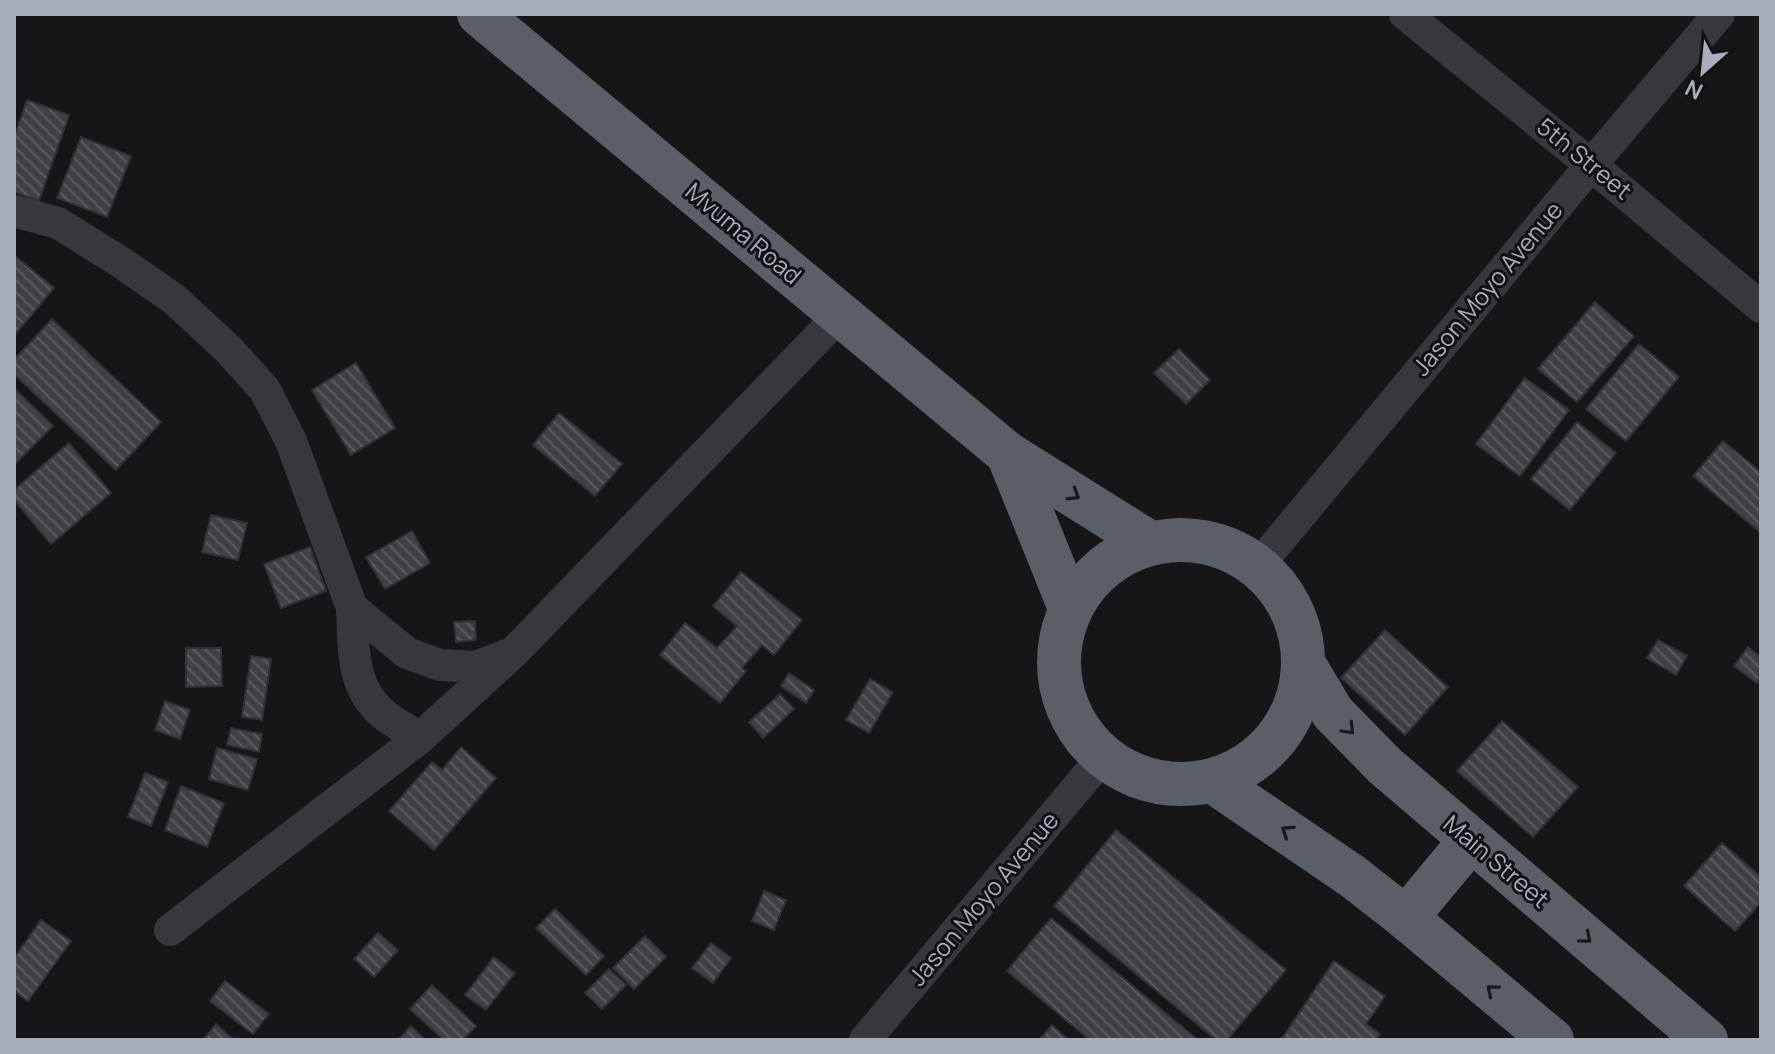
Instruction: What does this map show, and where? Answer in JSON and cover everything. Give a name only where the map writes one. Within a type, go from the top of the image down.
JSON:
[{"type":"highway","name":"Mvuma Road","points":[[479,14],[1008,454],[1150,543]]},
{"type":"highway","name":"Mvuma Road","points":[[1008,454],[1070,608]]},
{"type":"highway","name":"Main Street","points":[[1188,539],[1225,548],[1258,566],[1284,595],[1300,628],[1305,666],[1297,704],[1279,739],[1250,765],[1214,782],[1175,785],[1137,777],[1103,757],[1076,726],[1061,688],[1059,647],[1070,608],[1090,579],[1118,557],[1150,543],[1188,539]]},
{"type":"highway","name":"Main Street","points":[[1305,666],[1333,713],[1385,766],[1706,1040]]},
{"type":"highway","points":[[1214,782],[1352,876],[1552,1040]]},
{"type":"highway","points":[[1406,918],[1470,841]]},
{"type":"street","name":"5th Street","points":[[1405,14],[1761,307]]},
{"type":"street","name":"Jason Moyo Avenue","points":[[1258,566],[1719,14]]},
{"type":"street","points":[[14,211],[58,223],[174,299],[229,350],[265,390],[291,441],[352,608],[355,669],[366,694],[382,713],[420,738]]},
{"type":"street","points":[[170,930],[420,738],[514,652],[840,315]]},
{"type":"street","points":[[352,608],[407,653],[440,665],[476,667],[514,652]]},
{"type":"street","name":"Jason Moyo Avenue","points":[[865,1040],[1103,757]]},
{"type":"building","points":[[27,100],[69,115],[39,201],[14,192],[14,137]]},
{"type":"building","points":[[81,137],[131,156],[107,217],[57,198]]},
{"type":"building","points":[[14,255],[54,288],[14,336]]},
{"type":"building","points":[[1595,302],[1634,336],[1577,402],[1538,369]]},
{"type":"building","points":[[52,319],[161,422],[116,470],[14,374],[14,360]]},
{"type":"building","points":[[1639,344],[1679,377],[1626,441],[1586,409]]},
{"type":"building","points":[[1179,349],[1210,380],[1186,404],[1154,373]]},
{"type":"building","points":[[356,363],[395,428],[351,455],[312,390]]},
{"type":"building","points":[[1525,378],[1569,410],[1520,476],[1476,444]]},
{"type":"building","points":[[14,388],[53,426],[14,465]]},
{"type":"building","points":[[559,413],[622,464],[595,496],[533,445]]},
{"type":"building","points":[[1577,422],[1616,453],[1570,510],[1531,479]]},
{"type":"building","points":[[1723,441],[1761,472],[1761,533],[1693,476]]},
{"type":"building","points":[[69,443],[111,493],[51,544],[14,500],[14,490]]},
{"type":"building","points":[[211,515],[247,523],[238,560],[202,552]]},
{"type":"building","points":[[412,531],[430,563],[385,589],[366,557]]},
{"type":"building","points":[[310,547],[326,591],[281,608],[264,564]]},
{"type":"building","points":[[741,572],[802,620],[774,655],[762,645],[742,668],[746,671],[720,703],[660,655],[685,623],[717,648],[737,626],[713,606]]},
{"type":"building","points":[[475,621],[476,640],[456,642],[454,622]]},
{"type":"building","points":[[1385,630],[1448,687],[1405,735],[1341,678]]},
{"type":"building","points":[[1658,640],[1687,656],[1676,675],[1647,658]]},
{"type":"building","points":[[1748,647],[1761,657],[1761,678],[1757,683],[1734,666]]},
{"type":"building","points":[[186,648],[221,648],[222,686],[186,687]]},
{"type":"building","points":[[251,656],[271,659],[262,720],[242,717]]},
{"type":"building","points":[[789,673],[814,690],[806,703],[781,686]]},
{"type":"building","points":[[870,679],[893,692],[869,733],[846,720]]},
{"type":"building","points":[[780,694],[794,709],[763,738],[749,722]]},
{"type":"building","points":[[165,701],[190,710],[180,739],[155,730]]},
{"type":"building","points":[[1502,721],[1578,787],[1533,837],[1457,771]]},
{"type":"building","points":[[231,728],[262,734],[259,752],[227,745]]},
{"type":"building","points":[[461,747],[496,778],[434,850],[389,811],[432,762],[442,770]]},
{"type":"building","points":[[217,748],[257,759],[248,790],[209,779]]},
{"type":"building","points":[[145,773],[168,782],[151,826],[128,817]]},
{"type":"building","points":[[181,786],[224,803],[207,847],[165,830]]},
{"type":"building","points":[[1116,830],[1286,970],[1227,1040],[1216,1040],[1054,906]]},
{"type":"building","points":[[1722,843],[1761,877],[1761,902],[1735,931],[1684,886]]},
{"type":"building","points":[[764,891],[786,900],[774,930],[752,921]]},
{"type":"building","points":[[555,909],[604,956],[586,975],[536,928]]},
{"type":"building","points":[[1051,918],[1198,1040],[1090,1040],[1007,971]]},
{"type":"building","points":[[41,920],[71,941],[28,1001],[14,991],[14,958]]},
{"type":"building","points":[[378,933],[398,950],[374,977],[354,959]]},
{"type":"building","points":[[645,936],[666,957],[634,989],[613,968]]},
{"type":"building","points":[[711,943],[731,958],[713,983],[692,968]]},
{"type":"building","points":[[494,957],[515,973],[486,1010],[465,995]]},
{"type":"building","points":[[1334,961],[1385,996],[1366,1024],[1380,1034],[1376,1040],[1281,1040]]},
{"type":"building","points":[[609,969],[626,985],[602,1009],[585,993]]},
{"type":"building","points":[[225,981],[269,1014],[253,1034],[210,1001]]},
{"type":"building","points":[[432,985],[476,1026],[463,1040],[444,1040],[410,1009]]},
{"type":"building","points":[[216,1024],[234,1040],[203,1040]]},
{"type":"building","points":[[1052,1025],[1069,1040],[1039,1040]]},
{"type":"building","points":[[411,1026],[425,1040],[398,1040]]}]
